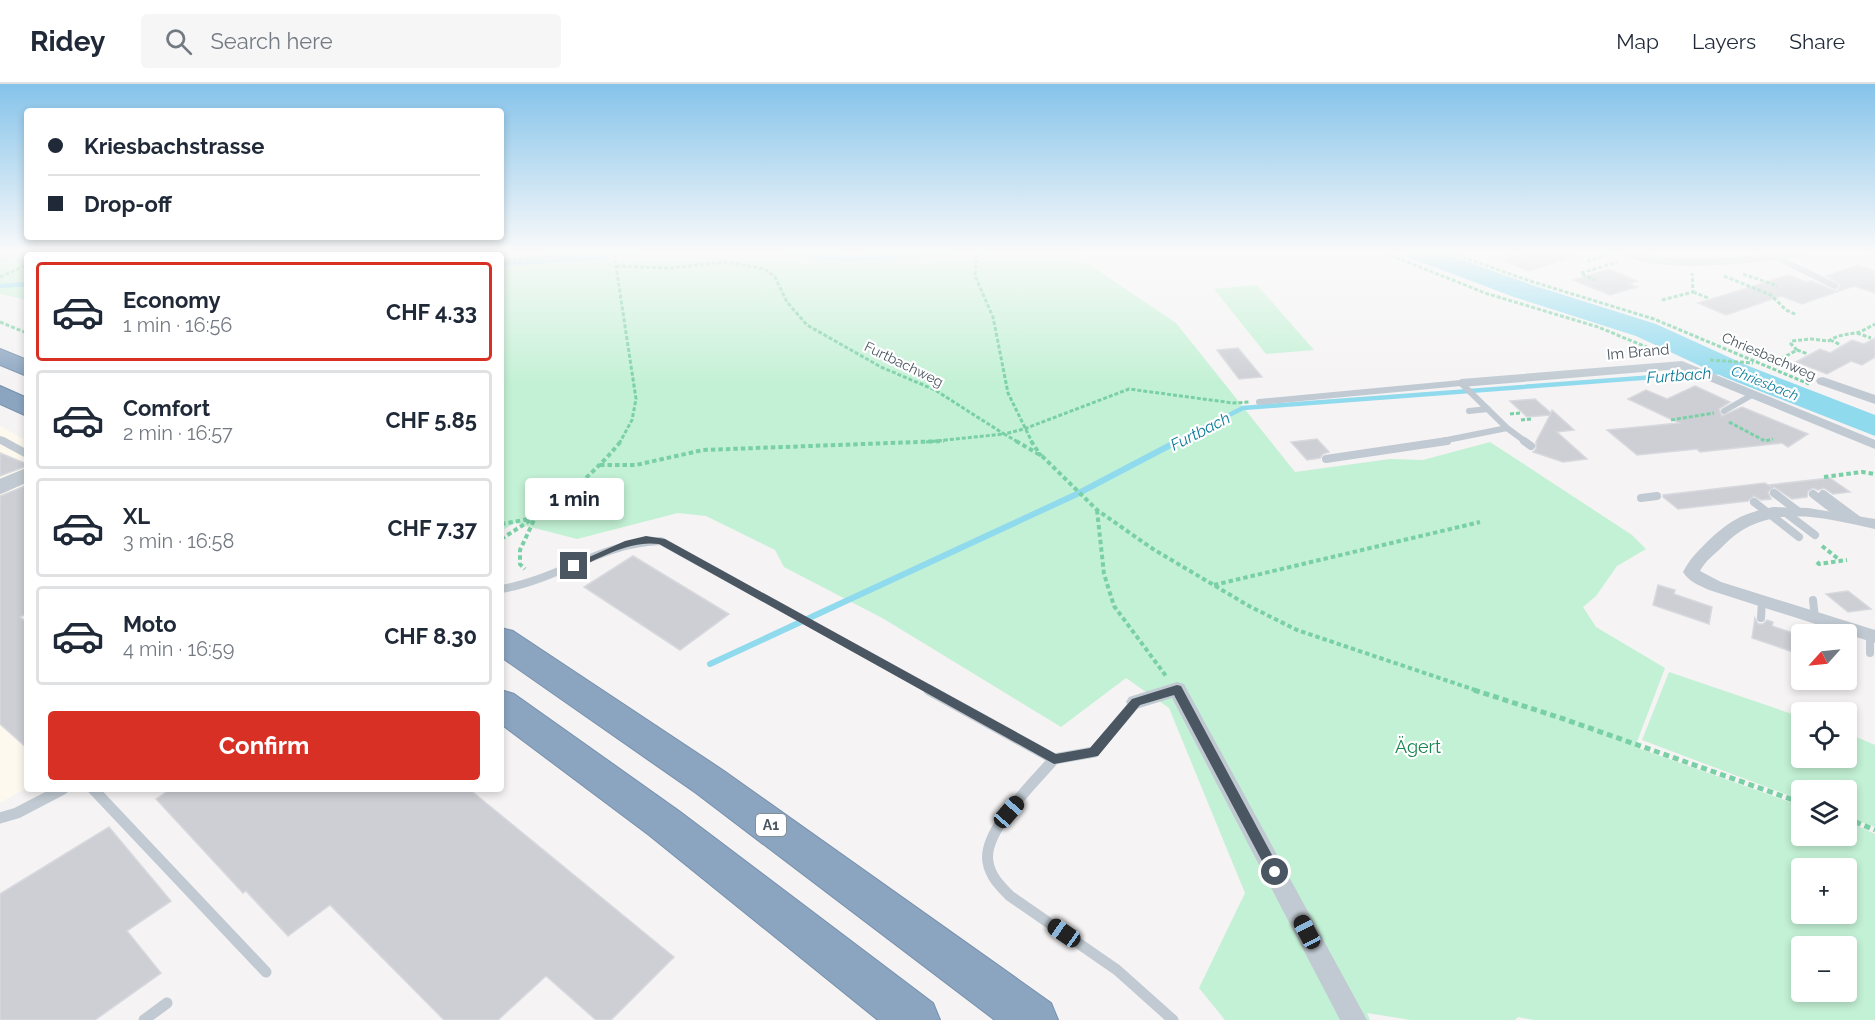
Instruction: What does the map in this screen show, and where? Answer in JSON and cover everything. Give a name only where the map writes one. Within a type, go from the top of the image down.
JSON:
[{"type":"highway","points":[[0,356],[24,368]]},
{"type":"highway","points":[[0,394],[24,406]]},
{"type":"highway","name":"A1","points":[[504,642],[710,782],[1034,1020]]},
{"type":"highway","points":[[504,706],[664,823],[916,1020]]},
{"type":"street","points":[[1687,367],[1875,445]]},
{"type":"street","name":"Im Brand","points":[[1462,385],[1687,367]]},
{"type":"street","points":[[1817,383],[1852,387],[1875,400]]},
{"type":"street","points":[[1859,521],[1785,513],[1744,520],[1730,529],[1699,560],[1691,572],[1699,579],[1762,609],[1815,618],[1872,642]]},
{"type":"street","points":[[1136,702],[1177,689],[1354,1020]]},
{"type":"lane","points":[[1259,402],[1462,385],[1507,428],[1531,446]]},
{"type":"lane","points":[[1724,411],[1752,395]]},
{"type":"lane","points":[[1469,411],[1488,409]]},
{"type":"lane","points":[[1326,459],[1453,440],[1507,428]]},
{"type":"lane","points":[[0,439],[24,452]]},
{"type":"lane","points":[[0,483],[24,473]]},
{"type":"lane","points":[[0,490],[24,479]]},
{"type":"lane","points":[[1774,494],[1799,537]]},
{"type":"lane","points":[[1813,494],[1859,521]]},
{"type":"lane","points":[[1823,494],[1859,521]]},
{"type":"lane","points":[[1641,498],[1657,496]]},
{"type":"lane","points":[[1754,502],[1785,513],[1815,535]]},
{"type":"lane","points":[[504,589],[537,582],[628,543],[646,539],[661,541],[1054,759],[1094,752],[1136,702]]},
{"type":"lane","points":[[1813,600],[1815,618]]},
{"type":"lane","points":[[1054,759],[994,829],[987,847],[988,867],[996,883],[1010,896],[1117,970],[1173,1020]]},
{"type":"lane","points":[[0,818],[17,813],[57,792]]},
{"type":"lane","points":[[96,792],[266,972]]},
{"type":"lane","points":[[144,1020],[167,1003]]},
{"type":"path","points":[[504,537],[572,492],[600,465],[629,429],[636,409],[621,297]]},
{"type":"path","name":"Furtbachweg","points":[[784,297],[807,325],[881,367],[935,390],[1004,434]]},
{"type":"path","points":[[984,297],[993,317],[1008,393],[1024,429],[1042,456]]},
{"type":"path","points":[[1498,297],[1615,333],[1687,367]]},
{"type":"path","name":"Chriesbachweg","points":[[1582,297],[1654,319],[1760,364],[1817,383]]},
{"type":"path","points":[[1662,300],[1675,297]]},
{"type":"path","points":[[1772,297],[1786,310],[1797,315]]},
{"type":"path","points":[[0,322],[24,332]]},
{"type":"path","points":[[1829,340],[1857,333],[1875,324]]},
{"type":"path","points":[[1857,333],[1871,338]]},
{"type":"path","points":[[1808,354],[1797,350],[1791,344],[1792,341],[1829,340],[1841,345]]},
{"type":"path","points":[[1797,350],[1779,360],[1819,376],[1817,383]]},
{"type":"path","points":[[1719,360],[1760,364]]},
{"type":"path","points":[[600,465],[636,465],[704,450],[933,442],[1004,434],[1024,429],[1129,389],[1233,403],[1259,402]]},
{"type":"path","points":[[1521,420],[1531,419]]},
{"type":"path","points":[[1726,420],[1765,441],[1773,439]]},
{"type":"path","points":[[1004,434],[1042,456],[1097,510],[1153,549],[1213,585],[1297,630],[1360,653],[1564,719],[1791,799]]},
{"type":"path","points":[[1824,477],[1862,472],[1875,474]]},
{"type":"path","points":[[1097,510],[1104,574],[1114,606],[1157,663]]},
{"type":"path","points":[[504,523],[535,518]]},
{"type":"path","points":[[520,564],[520,550],[535,518]]},
{"type":"path","points":[[1213,585],[1480,522]]},
{"type":"path","points":[[1825,548],[1841,561]]},
{"type":"path","points":[[1817,562],[1820,564],[1847,560]]},
{"type":"path","points":[[1857,823],[1875,830]]},
{"type":"shaded area","points":[[0,426],[24,439],[24,790],[0,803]]},
{"type":"green space","name":"Ägert","points":[[504,297],[1137,297],[1176,323],[1295,472],[1390,459],[1423,460],[1490,442],[1632,535],[1646,549],[1617,566],[1596,596],[1583,607],[1596,627],[1665,668],[1635,747],[1791,802],[1791,846],[1857,846],[1857,826],[1875,834],[1875,1020],[1534,1020],[1518,1017],[1515,1020],[1411,1020],[1367,1013],[1370,1020],[1225,1020],[1199,988],[1245,893],[1169,708],[1126,678],[1061,727],[884,619],[784,567],[775,550],[706,516],[678,513],[577,539],[515,523],[504,529]]},
{"type":"green space","points":[[1220,297],[1267,297],[1314,350],[1266,354]]},
{"type":"green space","points":[[1669,672],[1791,714],[1791,768],[1857,768],[1857,737],[1875,745],[1875,827],[1857,821],[1857,780],[1791,780],[1791,796],[1642,740]]},
{"type":"building","points":[[1719,297],[1779,297],[1726,315],[1698,303]]},
{"type":"building","points":[[1783,297],[1823,297],[1802,304]]},
{"type":"building","points":[[1875,338],[1875,357],[1862,365],[1851,361],[1827,374],[1796,362],[1820,349],[1830,353],[1852,340],[1864,344]]},
{"type":"building","points":[[1238,348],[1262,377],[1239,379],[1217,350]]},
{"type":"building","points":[[1695,386],[1730,402],[1719,409],[1722,416],[1742,407],[1808,434],[1788,447],[1782,443],[1700,452],[1697,449],[1637,455],[1607,430],[1679,423],[1628,399],[1646,390],[1667,399]]},
{"type":"building","points":[[1535,399],[1551,413],[1552,410],[1574,430],[1557,432],[1587,459],[1563,462],[1533,452],[1550,415],[1527,417],[1510,401]]},
{"type":"building","points":[[1317,439],[1329,452],[1320,458],[1307,460],[1291,442]]},
{"type":"building","points":[[0,453],[24,463],[24,467],[0,476]]},
{"type":"building","points":[[1830,478],[1850,492],[1833,494],[1824,488],[1818,490],[1813,488],[1808,491],[1807,497],[1792,499],[1774,487],[1768,492],[1771,499],[1761,500],[1754,496],[1748,501],[1678,509],[1663,497],[1663,495],[1765,483],[1768,485]]},
{"type":"building","points":[[24,486],[24,615],[20,617],[24,620],[24,745],[0,724],[0,496]]},
{"type":"building","points":[[633,556],[729,614],[680,650],[584,587]]},
{"type":"building","points":[[1658,585],[1675,590],[1674,594],[1712,607],[1709,624],[1653,605]]},
{"type":"building","points":[[1848,591],[1871,609],[1848,612],[1826,594]]},
{"type":"building","points":[[1755,618],[1758,624],[1763,624],[1767,620],[1773,622],[1772,626],[1791,632],[1791,651],[1752,638]]},
{"type":"building","points":[[166,792],[473,792],[674,957],[611,1020],[596,1020],[546,976],[498,1020],[444,1020],[330,905],[288,936],[246,891],[243,893],[156,799]]},
{"type":"building","points":[[109,827],[171,901],[127,931],[161,973],[95,1020],[0,1020],[0,894]]},
{"type":"waterway","name":"Chriesbach","points":[[1541,297],[1646,330],[1735,371],[1875,426]]},
{"type":"waterway","name":"Furtbach","points":[[1175,442],[1243,408],[1735,371]]},
{"type":"waterway","name":"Furtbach","points":[[710,664],[1077,494],[1178,441]]},
{"type":"route","points":[[574,566],[628,543],[646,539],[661,541],[1054,759],[1094,752],[1136,702],[1177,689],[1275,872]]}]
